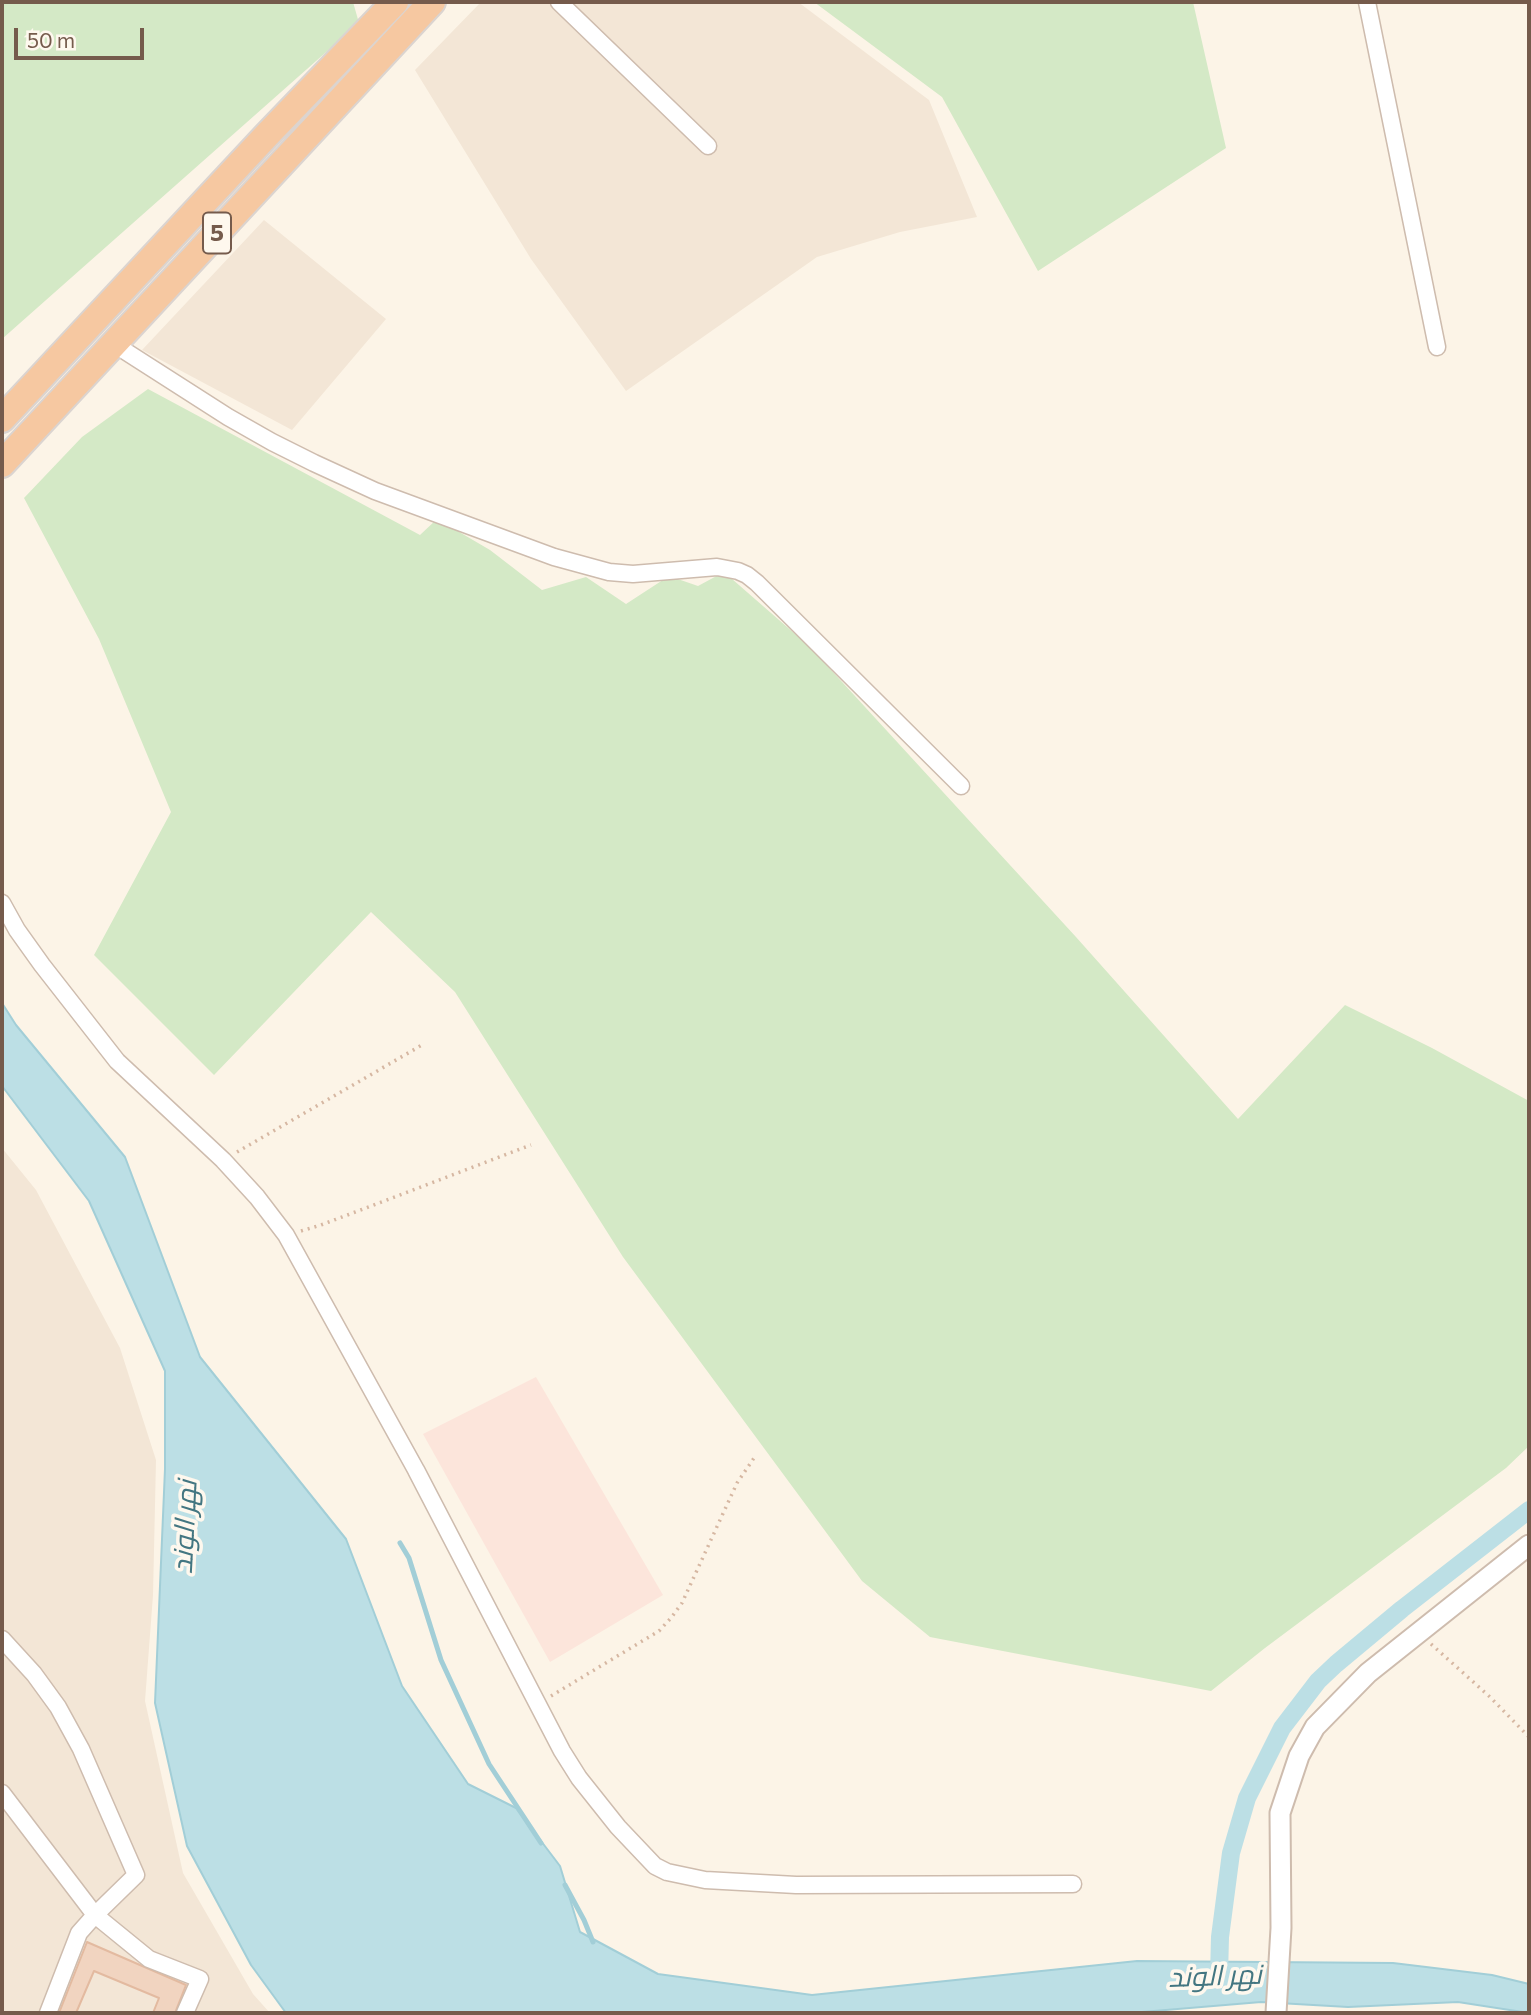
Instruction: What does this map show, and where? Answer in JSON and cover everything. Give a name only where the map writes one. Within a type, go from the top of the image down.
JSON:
[{"type":"highway","name":"5","points":[[2,419],[395,2]]},
{"type":"highway","name":"5","points":[[2,464],[428,3]]},
{"type":"street","points":[[559,2],[709,146]]},
{"type":"street","points":[[1367,2],[1437,347]]},
{"type":"street","points":[[114,344],[239,423],[314,463],[375,491],[554,557],[609,572],[633,574],[717,567],[747,575],[961,786]]},
{"type":"street","points":[[2,903],[42,965],[117,1060],[223,1160],[257,1197],[286,1235],[416,1470],[562,1751],[585,1786],[655,1866],[667,1872],[705,1880],[796,1885],[1073,1884]]},
{"type":"street","points":[[1276,2013],[1280,1928],[1280,1813],[1299,1756],[1315,1727],[1368,1673],[1529,1545]]},
{"type":"street","points":[[2,1639],[34,1674],[58,1707],[81,1749],[136,1875],[79,1933],[48,2013]]},
{"type":"street","points":[[2,1793],[95,1915],[149,1959],[200,1979],[185,2013]]},
{"type":"path","points":[[223,1160],[422,1045]]},
{"type":"path","points":[[286,1235],[334,1220],[531,1145]]},
{"type":"path","points":[[537,1704],[659,1631],[671,1618],[682,1603],[737,1483],[754,1458]]},
{"type":"path","points":[[1419,1633],[1490,1697],[1529,1737]]},
{"type":"shaded area","points":[[481,2],[798,2],[929,100],[977,217],[900,232],[817,257],[626,391],[531,259],[415,70]]},
{"type":"shaded area","points":[[264,220],[386,319],[292,430],[142,350]]},
{"type":"shaded area","points":[[2,1148],[36,1190],[120,1348],[156,1460],[153,1595],[145,1701],[183,1873],[253,1994],[270,2013],[2,2013]]},
{"type":"shaded area","points":[[536,1377],[663,1595],[550,1662],[423,1434]]},
{"type":"green space","points":[[2,2],[353,2],[359,23],[2,339]]},
{"type":"green space","points":[[814,2],[1193,2],[1226,148],[1038,271],[942,97]]},
{"type":"green space","points":[[148,389],[420,535],[437,519],[490,550],[542,590],[586,577],[626,604],[669,576],[698,586],[724,572],[810,647],[1076,937],[1238,1119],[1345,1005],[1432,1048],[1529,1101],[1529,1446],[1506,1468],[1211,1691],[930,1637],[862,1581],[623,1257],[455,992],[371,912],[214,1075],[94,955],[171,812],[99,639],[24,498],[82,437]]},
{"type":"water","name":"نهر الوند","points":[[2,1003],[16,1025],[125,1157],[200,1357],[346,1539],[402,1686],[468,1784],[516,1808],[560,1866],[580,1932],[658,1974],[812,1995],[1137,1961],[1393,1963],[1492,1975],[1529,1984],[1529,2013],[1458,2002],[1348,2007],[1261,2002],[1130,2013],[286,2013],[251,1965],[187,1846],[155,1703],[165,1469],[165,1371],[89,1201],[2,1086]]},
{"type":"building","points":[[87,1942],[186,1985],[175,2013],[153,2013],[159,1998],[94,1971],[76,2013],[59,2013]]},
{"type":"waterway","name":"نهر الوند","points":[[1219,1976],[1220,1937],[1231,1853],[1247,1798],[1282,1728],[1318,1681],[1336,1664],[1529,1510]]},
{"type":"waterway","points":[[400,1543],[409,1558],[441,1660],[489,1764],[541,1843]]},
{"type":"waterway","points":[[565,1885],[593,1942]]}]
